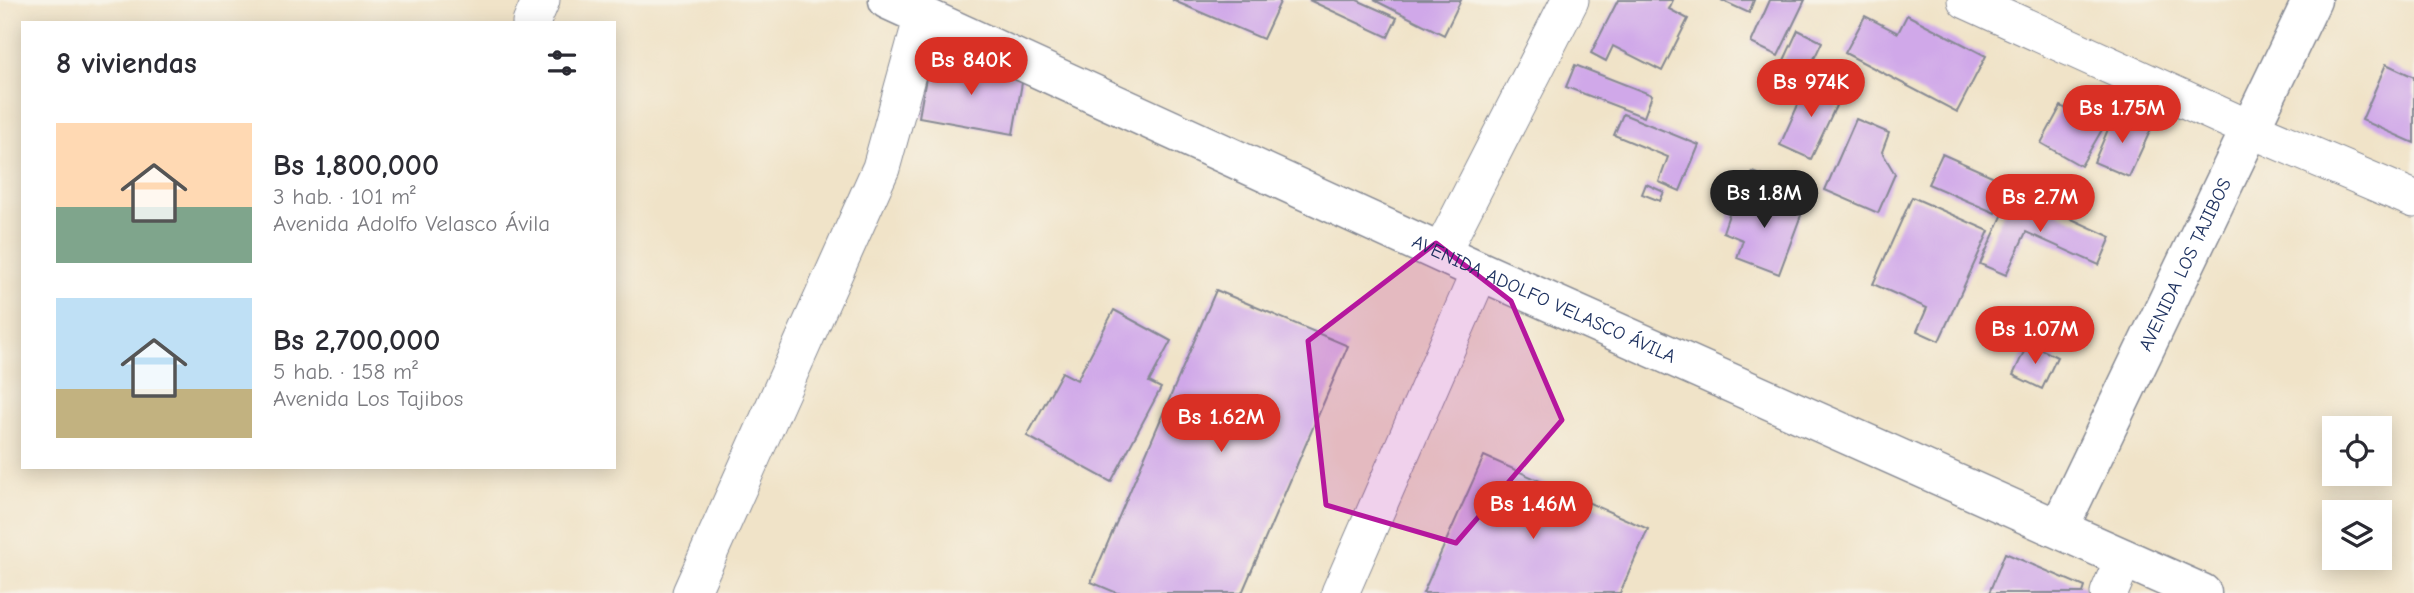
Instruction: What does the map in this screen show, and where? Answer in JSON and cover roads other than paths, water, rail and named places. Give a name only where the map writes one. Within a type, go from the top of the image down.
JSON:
[{"type":"main road","name":"AVENIDA ADOLFO VELASCO ÁVILA","points":[[888,0],[1480,271],[2202,593]]},
{"type":"main road","name":"AVENIDA LOS TAJIBOS","points":[[2059,528],[2248,128],[2312,0]]},
{"type":"street","points":[[532,21],[541,0]]},
{"type":"street","points":[[1441,253],[1570,0]]},
{"type":"street","points":[[1966,0],[2248,128],[2414,199]]},
{"type":"street","points":[[691,593],[881,168],[923,16]]},
{"type":"street","points":[[1340,593],[1480,271]]},
{"type":"street","points":[[2109,593],[2123,558]]}]
